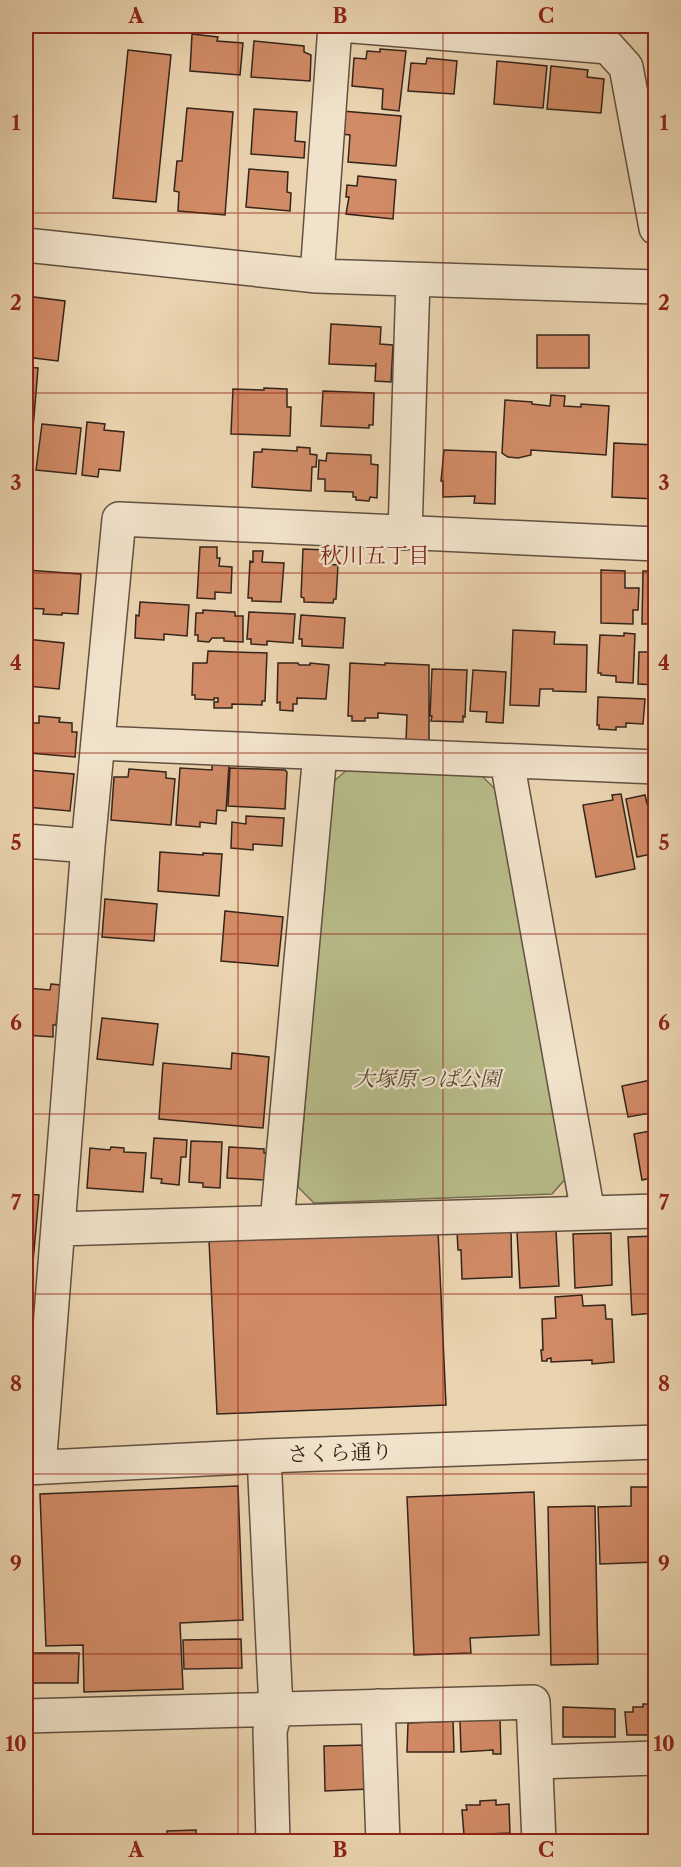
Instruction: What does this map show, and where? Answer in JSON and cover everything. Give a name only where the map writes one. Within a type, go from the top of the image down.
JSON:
[{"type":"street","points":[[317,276],[335,26]]},
{"type":"street","points":[[353,26],[608,47],[626,67],[656,228]]},
{"type":"street","points":[[26,245],[317,276],[656,287]]},
{"type":"street","points":[[405,533],[413,280]]},
{"type":"street","points":[[32,1467],[58,1229],[88,846],[119,519],[656,544]]},
{"type":"street","points":[[98,743],[656,767]]},
{"type":"street","points":[[277,1222],[320,753]]},
{"type":"street","points":[[507,761],[588,1213]]},
{"type":"street","points":[[26,841],[88,846]]},
{"type":"street","points":[[58,1229],[656,1210]]},
{"type":"street","name":"さくら通り","points":[[32,1467],[656,1442]]},
{"type":"street","points":[[264,1456],[276,1709],[270,1731],[273,1842]]},
{"type":"street","points":[[26,1716],[533,1702],[539,1842]]},
{"type":"street","points":[[378,1706],[383,1842]]},
{"type":"street","points":[[536,1762],[656,1758]]},
{"type":"green space","name":"大塚原っぱ公園","points":[[349,768],[479,773],[497,791],[567,1177],[552,1194],[314,1203],[298,1187],[332,783]]},
{"type":"building","points":[[26,26],[33,26],[31,66],[26,66]]},
{"type":"building","points":[[192,34],[218,37],[217,41],[243,43],[240,75],[190,71]]},
{"type":"building","points":[[254,41],[304,46],[304,52],[311,55],[310,81],[251,77]]},
{"type":"building","points":[[380,49],[406,51],[399,111],[382,109],[383,89],[352,86],[354,58],[366,59],[367,51],[380,52]]},
{"type":"building","points":[[128,50],[171,55],[156,202],[113,198]]},
{"type":"building","points":[[427,58],[457,61],[454,94],[408,91],[411,63],[426,64]]},
{"type":"building","points":[[497,61],[547,66],[543,108],[494,104]]},
{"type":"building","points":[[551,66],[588,70],[587,77],[604,79],[601,113],[547,109]]},
{"type":"building","points":[[187,108],[233,112],[225,215],[178,211],[179,192],[174,191],[177,161],[182,161]]},
{"type":"building","points":[[254,109],[297,112],[295,141],[305,142],[304,158],[251,154]]},
{"type":"building","points":[[342,111],[401,116],[396,166],[348,162],[350,135],[341,134]]},
{"type":"building","points":[[249,169],[288,172],[287,192],[291,193],[290,211],[246,207]]},
{"type":"building","points":[[358,176],[396,180],[393,219],[346,214],[349,197],[346,197],[347,185],[357,186]]},
{"type":"building","points":[[26,296],[65,301],[58,361],[26,357]]},
{"type":"building","points":[[331,324],[381,327],[380,344],[393,345],[391,382],[375,381],[376,363],[375,366],[329,364]]},
{"type":"building","points":[[537,335],[589,335],[589,368],[537,368]]},
{"type":"building","points":[[26,367],[38,368],[30,465],[26,464]]},
{"type":"building","points":[[264,388],[287,389],[287,407],[291,407],[290,436],[231,434],[233,389],[264,390]]},
{"type":"building","points":[[323,391],[374,393],[373,425],[369,425],[369,428],[321,426]]},
{"type":"building","points":[[551,395],[565,396],[564,406],[581,407],[581,404],[609,406],[606,455],[531,450],[531,455],[518,458],[508,457],[502,453],[505,400],[550,406]]},
{"type":"building","points":[[87,422],[105,424],[104,430],[124,432],[120,471],[99,469],[98,477],[82,475]]},
{"type":"building","points":[[42,424],[81,428],[76,474],[36,470]]},
{"type":"building","points":[[614,443],[656,445],[656,499],[612,497]]},
{"type":"building","points":[[297,447],[310,448],[310,454],[317,455],[316,467],[312,467],[311,491],[252,487],[254,452],[262,452],[262,449],[297,451]]},
{"type":"building","points":[[444,450],[496,452],[495,504],[474,503],[475,496],[443,497],[443,481],[441,481]]},
{"type":"building","points":[[327,453],[371,455],[371,464],[378,465],[377,498],[370,497],[369,501],[356,500],[353,492],[325,491],[325,479],[318,479],[319,460],[326,461]]},
{"type":"building","points":[[200,547],[217,547],[217,558],[220,558],[219,566],[232,567],[231,593],[215,592],[215,599],[197,598]]},
{"type":"building","points":[[303,549],[326,550],[325,564],[338,565],[336,599],[333,603],[304,602],[304,598],[301,597]]},
{"type":"building","points":[[253,551],[263,551],[262,562],[284,563],[281,602],[252,601],[252,598],[248,598],[250,561],[253,562]]},
{"type":"building","points":[[26,570],[81,574],[78,614],[43,614],[44,609],[26,608]]},
{"type":"building","points":[[601,570],[625,571],[625,588],[639,588],[638,610],[633,610],[633,624],[601,623]]},
{"type":"building","points":[[643,571],[656,571],[656,624],[642,624]]},
{"type":"building","points":[[140,602],[189,605],[187,636],[164,634],[164,640],[135,638],[136,615],[139,616]]},
{"type":"building","points":[[203,610],[235,612],[235,616],[243,616],[243,642],[224,641],[224,638],[212,638],[209,642],[198,641],[198,635],[195,635],[196,613],[203,613]]},
{"type":"building","points":[[249,612],[295,614],[293,643],[267,641],[267,645],[251,644],[251,639],[247,639]]},
{"type":"building","points":[[301,615],[345,618],[343,648],[302,646],[302,639],[299,639]]},
{"type":"building","points":[[513,630],[555,632],[554,644],[587,645],[586,692],[540,689],[539,706],[510,705]]},
{"type":"building","points":[[624,633],[635,634],[633,683],[616,682],[616,676],[598,673],[600,635],[624,636]]},
{"type":"building","points":[[26,639],[64,643],[59,689],[27,686],[26,697]]},
{"type":"building","points":[[208,651],[267,653],[265,701],[262,701],[262,705],[232,704],[232,708],[214,708],[214,702],[218,702],[218,698],[214,700],[195,699],[195,695],[192,695],[193,663],[207,663]]},
{"type":"building","points":[[639,652],[656,652],[656,685],[638,684]]},
{"type":"building","points":[[278,663],[329,665],[326,699],[297,698],[297,704],[293,704],[293,711],[280,710],[280,702],[277,703]]},
{"type":"building","points":[[350,663],[429,665],[429,741],[406,741],[407,715],[378,713],[378,718],[352,721],[352,716],[348,716]]},
{"type":"building","points":[[432,669],[467,670],[463,722],[431,721]]},
{"type":"building","points":[[473,670],[506,672],[503,723],[486,722],[487,712],[470,711]]},
{"type":"building","points":[[598,697],[645,699],[643,724],[626,723],[626,727],[616,727],[616,730],[599,729],[597,725]]},
{"type":"building","points":[[39,716],[60,718],[59,722],[72,723],[72,732],[77,732],[75,757],[30,753],[33,723],[39,723]]},
{"type":"building","points":[[212,764],[229,764],[226,811],[217,810],[216,824],[200,822],[200,827],[176,825],[180,768],[212,770]]},
{"type":"building","points":[[230,768],[285,770],[287,772],[285,809],[228,806]]},
{"type":"building","points":[[129,769],[166,772],[166,778],[175,779],[171,825],[111,820],[114,777],[128,777]]},
{"type":"building","points":[[28,770],[74,774],[70,811],[26,807]]},
{"type":"building","points":[[621,794],[635,869],[596,877],[583,805],[613,800],[612,795]]},
{"type":"building","points":[[645,795],[647,804],[656,803],[656,853],[637,857],[626,799]]},
{"type":"building","points":[[246,816],[284,818],[282,846],[253,844],[253,850],[231,848],[232,822],[246,824]]},
{"type":"building","points":[[160,852],[222,854],[219,896],[158,891]]},
{"type":"building","points":[[105,899],[157,904],[154,941],[102,937]]},
{"type":"building","points":[[225,911],[283,917],[278,966],[221,961]]},
{"type":"building","points":[[51,984],[61,985],[56,1025],[53,1025],[53,1037],[26,1035],[26,988],[50,990]]},
{"type":"building","points":[[102,1018],[158,1024],[153,1065],[97,1059]]},
{"type":"building","points":[[232,1053],[269,1057],[263,1128],[159,1119],[163,1063],[231,1069]]},
{"type":"building","points":[[656,1079],[656,1112],[628,1117],[622,1086]]},
{"type":"building","points":[[656,1130],[656,1177],[642,1180],[634,1134]]},
{"type":"building","points":[[154,1138],[187,1140],[186,1157],[181,1157],[179,1185],[161,1183],[162,1179],[151,1178]]},
{"type":"building","points":[[191,1141],[222,1142],[220,1188],[203,1187],[203,1183],[189,1182]]},
{"type":"building","points":[[111,1147],[124,1148],[124,1152],[146,1153],[143,1192],[87,1188],[90,1148],[110,1150]]},
{"type":"building","points":[[229,1147],[264,1149],[266,1153],[264,1180],[227,1178]]},
{"type":"building","points":[[26,1194],[39,1195],[29,1307],[26,1306]]},
{"type":"building","points":[[511,1229],[512,1277],[462,1279],[461,1250],[458,1250],[457,1231]]},
{"type":"building","points":[[438,1230],[446,1405],[217,1414],[209,1240]]},
{"type":"building","points":[[556,1231],[559,1286],[520,1288],[517,1232]]},
{"type":"building","points":[[611,1233],[612,1285],[575,1288],[573,1234]]},
{"type":"building","points":[[656,1236],[654,1313],[632,1315],[628,1237]]},
{"type":"building","points":[[582,1295],[583,1306],[605,1305],[606,1319],[612,1319],[614,1362],[592,1364],[592,1360],[551,1362],[551,1358],[542,1361],[542,1319],[556,1318],[555,1297]]},
{"type":"building","points":[[238,1486],[243,1620],[180,1623],[183,1689],[84,1692],[83,1645],[46,1646],[40,1494]]},
{"type":"building","points":[[631,1487],[656,1487],[656,1562],[600,1564],[598,1507],[631,1506]]},
{"type":"building","points":[[534,1492],[539,1635],[470,1638],[471,1653],[414,1655],[407,1497]]},
{"type":"building","points":[[595,1506],[598,1664],[551,1665],[548,1507]]},
{"type":"building","points":[[241,1639],[242,1668],[184,1669],[183,1640]]},
{"type":"building","points":[[26,1653],[79,1653],[78,1683],[26,1683]]},
{"type":"building","points":[[643,1704],[656,1704],[656,1735],[627,1735],[625,1712],[633,1712],[633,1707],[643,1707]]},
{"type":"building","points":[[563,1707],[615,1709],[615,1737],[563,1737]]},
{"type":"building","points":[[500,1719],[501,1754],[493,1754],[493,1750],[461,1752],[460,1721]]},
{"type":"building","points":[[453,1721],[454,1752],[407,1752],[408,1723]]},
{"type":"building","points":[[367,1745],[369,1789],[325,1791],[324,1746]]},
{"type":"building","points":[[496,1800],[496,1805],[509,1804],[510,1833],[464,1835],[462,1810],[467,1810],[466,1805],[480,1805],[480,1801]]},
{"type":"building","points":[[196,1830],[196,1842],[150,1842],[150,1840],[167,1839],[167,1831]]},
{"type":"district","name":"秋川五丁目","points":[[375,555]]}]
